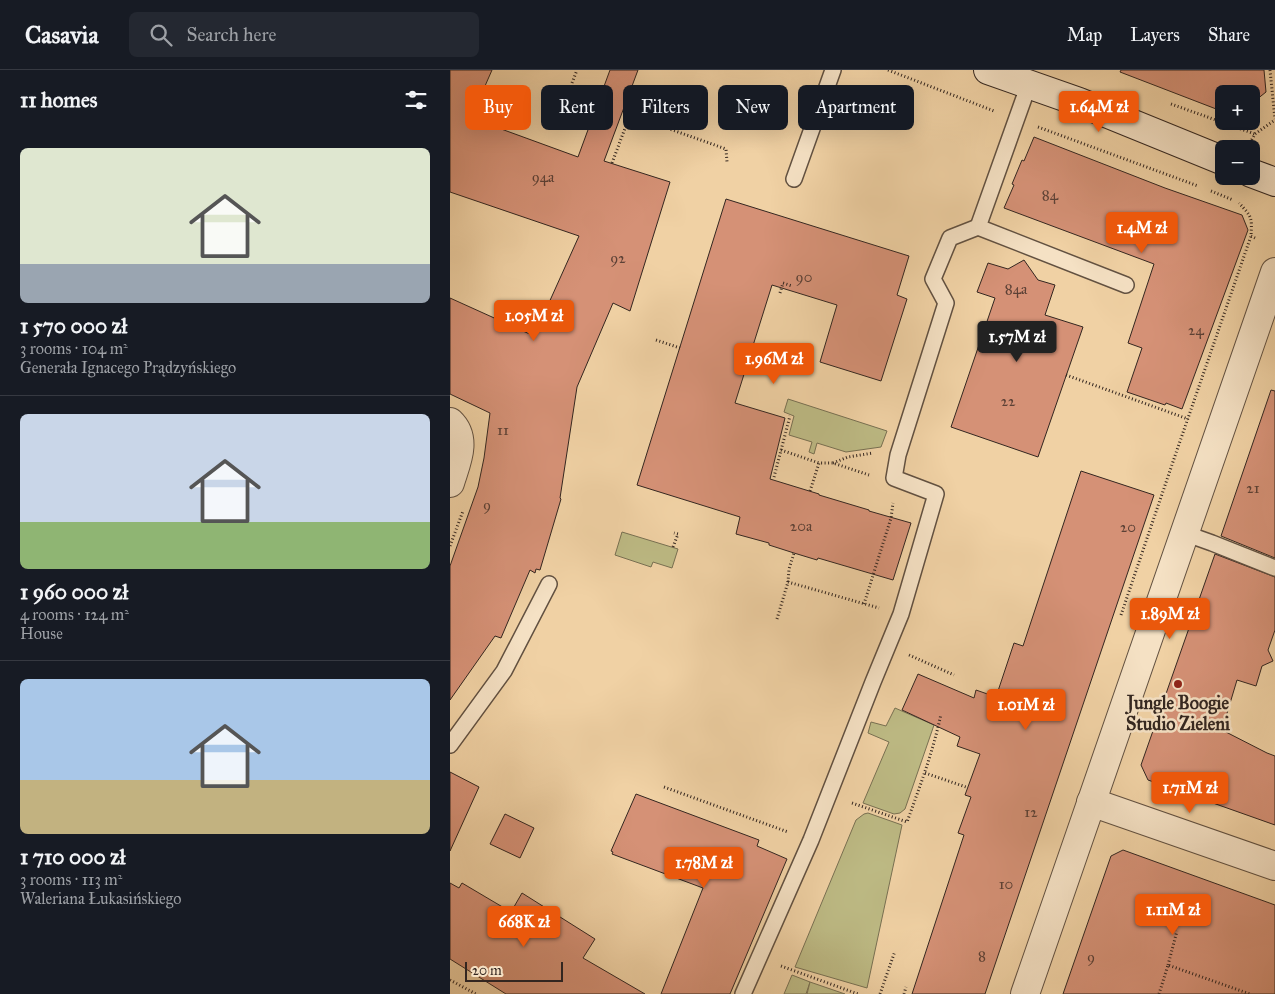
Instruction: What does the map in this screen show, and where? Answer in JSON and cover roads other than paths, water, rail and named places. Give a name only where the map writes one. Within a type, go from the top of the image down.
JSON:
[{"type":"street","points":[[988,70],[1079,102],[1215,157]]},
{"type":"street","points":[[1260,176],[1275,182]]},
{"type":"street","points":[[1025,994],[1275,272]]},
{"type":"street","points":[[450,422],[454,425],[459,437],[460,446],[450,483]]},
{"type":"street","points":[[1091,802],[1275,866]]},
{"type":"lane","points":[[794,179],[833,70]]},
{"type":"lane","points":[[978,227],[1029,84]]},
{"type":"lane","points":[[743,994],[811,840],[901,614],[936,494],[894,478],[898,455],[946,303],[933,279],[950,238],[978,227],[1126,285]]},
{"type":"lane","points":[[1184,534],[1275,568]]},
{"type":"lane","points":[[450,745],[504,671],[549,584]]},
{"type":"place","name":"Jungle Boogie Studio Zieleni","points":[[1178,684]]}]
